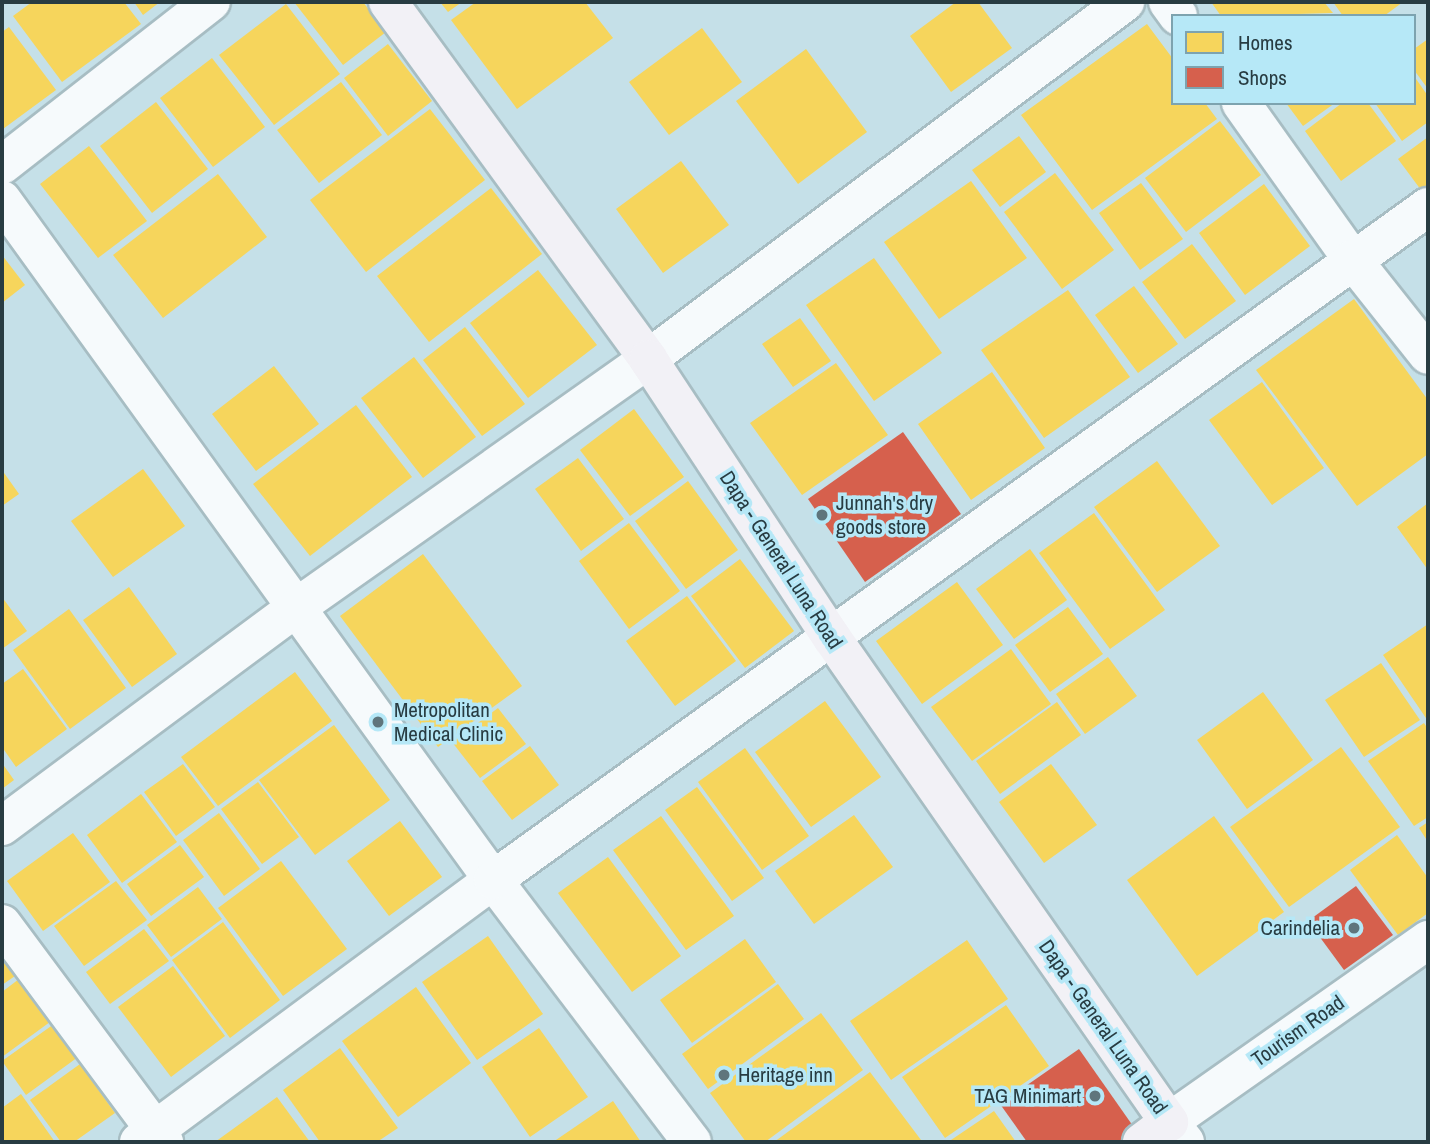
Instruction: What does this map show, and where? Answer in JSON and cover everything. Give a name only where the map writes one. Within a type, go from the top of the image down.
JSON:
[{"type":"main road","name":"Dapa - General Luna Road","points":[[388,2],[648,359],[1165,1135]]},
{"type":"street","points":[[2,165],[211,2]]},
{"type":"street","points":[[2,826],[297,607],[648,359],[1125,2]]},
{"type":"street","points":[[1242,105],[1352,259],[1428,355]]},
{"type":"street","points":[[2,200],[493,880],[692,1142]]},
{"type":"street","points":[[2,924],[153,1138],[493,880],[832,638],[1352,259],[1428,207]]},
{"type":"street","name":"Tourism Road","points":[[1165,1135],[1428,940]]},
{"type":"building: Homes","points":[[32,2],[124,2],[141,24],[62,82],[13,16]]},
{"type":"building: Homes","points":[[134,2],[160,2],[143,15]]},
{"type":"building: Homes","points":[[294,2],[363,2],[386,32],[343,65]]},
{"type":"building: Homes","points":[[440,2],[462,2],[448,12]]},
{"type":"building: Homes","points":[[476,2],[585,2],[613,38],[517,109],[451,20]]},
{"type":"building: Homes","points":[[956,2],[978,2],[1012,48],[951,92],[910,36]]},
{"type":"building: Homes","points":[[1211,2],[1324,2],[1333,13],[1296,14],[1220,14]]},
{"type":"building: Homes","points":[[1333,2],[1403,2],[1387,14],[1342,14]]},
{"type":"building: Homes","points":[[286,4],[340,74],[274,125],[219,55]]},
{"type":"building: Homes","points":[[1147,24],[1171,56],[1171,105],[1206,105],[1217,119],[1092,210],[1021,115]]},
{"type":"building: Homes","points":[[9,27],[56,90],[3,129],[2,32]]},
{"type":"building: Homes","points":[[702,28],[742,82],[669,135],[629,82]]},
{"type":"building: Homes","points":[[1428,39],[1428,89],[1416,73],[1416,48]]},
{"type":"building: Homes","points":[[388,44],[432,101],[388,136],[344,78]]},
{"type":"building: Homes","points":[[806,49],[867,132],[798,184],[736,101]]},
{"type":"building: Homes","points":[[212,58],[265,127],[213,167],[160,98]]},
{"type":"building: Homes","points":[[1416,79],[1428,96],[1428,122],[1402,141],[1376,105],[1416,105]]},
{"type":"building: Homes","points":[[341,82],[382,135],[319,183],[277,130]]},
{"type":"building: Homes","points":[[156,102],[208,169],[152,213],[100,146]]},
{"type":"building: Homes","points":[[1287,105],[1332,105],[1303,126]]},
{"type":"building: Homes","points":[[1339,105],[1369,105],[1396,141],[1341,181],[1305,131]]},
{"type":"building: Homes","points":[[430,109],[485,180],[366,272],[310,200]]},
{"type":"building: Homes","points":[[1220,121],[1261,175],[1186,232],[1145,178]]},
{"type":"building: Homes","points":[[1019,136],[1046,172],[1000,207],[972,170]]},
{"type":"building: Homes","points":[[1428,137],[1428,185],[1421,190],[1398,159]]},
{"type":"building: Homes","points":[[89,146],[147,221],[98,258],[40,184]]},
{"type":"building: Homes","points":[[681,161],[729,225],[663,273],[616,209]]},
{"type":"building: Homes","points":[[1055,173],[1114,250],[1062,289],[1004,212]]},
{"type":"building: Homes","points":[[218,174],[267,237],[163,318],[113,255]]},
{"type":"building: Homes","points":[[971,181],[1027,258],[939,319],[884,242]]},
{"type":"building: Homes","points":[[1141,183],[1183,239],[1140,270],[1099,213]]},
{"type":"building: Homes","points":[[1264,184],[1310,246],[1245,295],[1199,233]]},
{"type":"building: Homes","points":[[491,188],[542,254],[429,342],[377,276]]},
{"type":"building: Homes","points":[[1192,244],[1236,301],[1185,339],[1142,282]]},
{"type":"building: Homes","points":[[2,255],[25,285],[2,303]]},
{"type":"building: Homes","points":[[874,258],[942,353],[874,401],[806,305]]},
{"type":"building: Homes","points":[[538,270],[597,345],[528,398],[470,323]]},
{"type":"building: Homes","points":[[1134,286],[1178,344],[1138,373],[1095,315]]},
{"type":"building: Homes","points":[[1068,290],[1130,377],[1044,438],[981,350]]},
{"type":"building: Homes","points":[[1354,299],[1428,400],[1428,454],[1357,506],[1256,370]]},
{"type":"building: Homes","points":[[800,318],[831,361],[793,387],[762,344]]},
{"type":"building: Homes","points":[[465,327],[525,404],[482,436],[423,360]]},
{"type":"building: Homes","points":[[414,357],[476,437],[423,478],[361,398]]},
{"type":"building: Homes","points":[[836,363],[888,435],[802,495],[750,423]]},
{"type":"building: Homes","points":[[274,366],[319,424],[256,471],[212,414]]},
{"type":"building: Homes","points":[[992,372],[1045,448],[971,500],[918,424]]},
{"type":"building: Homes","points":[[1262,382],[1324,468],[1272,505],[1209,420]]},
{"type":"building: Homes","points":[[356,405],[412,477],[310,556],[253,484]]},
{"type":"building: Homes","points":[[634,409],[684,477],[630,516],[580,450]]},
{"type":"building: Homes","points":[[578,458],[624,519],[581,551],[535,489]]},
{"type":"building: Homes","points":[[1157,461],[1220,546],[1157,592],[1094,507]]},
{"type":"building: Homes","points":[[143,469],[185,526],[113,577],[71,521]]},
{"type":"building: Homes","points":[[2,470],[19,494],[2,506]]},
{"type":"building: Homes","points":[[688,481],[738,550],[686,589],[635,521]]},
{"type":"building: Homes","points":[[1428,503],[1428,570],[1397,527]]},
{"type":"building: Homes","points":[[1094,513],[1165,610],[1110,649],[1039,553]]},
{"type":"building: Homes","points":[[629,523],[680,591],[629,629],[579,561]]},
{"type":"building: Homes","points":[[1030,549],[1067,600],[1014,639],[976,589]]},
{"type":"building: Homes","points":[[423,554],[522,686],[438,747],[340,616]]},
{"type":"building: Homes","points":[[740,559],[794,631],[745,668],[691,596]]},
{"type":"building: Homes","points":[[957,582],[1003,645],[922,704],[876,641]]},
{"type":"building: Homes","points":[[129,587],[177,654],[132,687],[83,620]]},
{"type":"building: Homes","points":[[687,596],[736,661],[675,706],[626,641]]},
{"type":"building: Homes","points":[[2,597],[27,631],[2,649]]},
{"type":"building: Homes","points":[[1068,607],[1103,654],[1050,692],[1015,645]]},
{"type":"building: Homes","points":[[69,609],[126,688],[70,729],[13,650]]},
{"type":"building: Homes","points":[[1428,624],[1428,721],[1383,655]]},
{"type":"building: Homes","points":[[1011,649],[1051,704],[972,761],[931,707]]},
{"type":"building: Homes","points":[[1108,657],[1137,696],[1085,734],[1056,694]]},
{"type":"building: Homes","points":[[1381,663],[1420,720],[1364,757],[1325,700]]},
{"type":"building: Homes","points":[[23,669],[67,729],[16,767],[2,747],[2,684]]},
{"type":"building: Homes","points":[[295,672],[332,721],[218,806],[181,757]]},
{"type":"building: Homes","points":[[1263,692],[1313,760],[1247,809],[1197,740]]},
{"type":"building: Homes","points":[[825,701],[881,777],[811,827],[755,752]]},
{"type":"building: Homes","points":[[1057,702],[1081,735],[1000,794],[976,761]]},
{"type":"building: Homes","points":[[498,708],[526,744],[480,778],[452,742]]},
{"type":"building: Homes","points":[[1424,723],[1428,729],[1428,817],[1414,826],[1368,761]]},
{"type":"building: Homes","points":[[334,725],[390,800],[315,855],[259,780]]},
{"type":"building: Homes","points":[[530,746],[559,785],[512,820],[482,781]]},
{"type":"building: Homes","points":[[1341,747],[1400,827],[1289,907],[1230,827]]},
{"type":"building: Homes","points":[[745,748],[809,836],[762,870],[698,782]]},
{"type":"building: Homes","points":[[2,763],[14,780],[2,789]]},
{"type":"building: Homes","points":[[183,764],[215,807],[176,836],[144,792]]},
{"type":"building: Homes","points":[[1051,764],[1097,825],[1044,863],[999,802]]},
{"type":"building: Homes","points":[[258,782],[299,837],[262,864],[221,809]]},
{"type":"building: Homes","points":[[697,787],[764,878],[732,901],[665,810]]},
{"type":"building: Homes","points":[[141,794],[177,842],[122,883],[87,835]]},
{"type":"building: Homes","points":[[219,813],[260,869],[224,896],[183,840]]},
{"type":"building: Homes","points":[[854,815],[893,867],[814,924],[775,871]]},
{"type":"building: Homes","points":[[661,816],[734,916],[686,950],[613,850]]},
{"type":"building: Homes","points":[[1214,816],[1284,912],[1197,976],[1127,880]]},
{"type":"building: Homes","points":[[400,821],[442,877],[389,916],[347,861]]},
{"type":"building: Homes","points":[[1428,822],[1428,842],[1419,828]]},
{"type":"building: Homes","points":[[73,833],[110,882],[43,931],[7,881]]},
{"type":"building: Homes","points":[[1397,835],[1428,878],[1428,913],[1398,935],[1350,870]]},
{"type":"building: Homes","points":[[180,845],[204,877],[151,916],[127,884]]},
{"type":"building: Homes","points":[[608,857],[681,956],[632,992],[558,893]]},
{"type":"building: Homes","points":[[281,861],[347,949],[283,996],[218,908]]},
{"type":"building: Homes","points":[[116,881],[147,920],[84,966],[54,926]]},
{"type":"building: Homes","points":[[198,887],[222,919],[171,957],[147,925]]},
{"type":"building: Homes","points":[[223,922],[280,1000],[230,1038],[172,960]]},
{"type":"building: Homes","points":[[144,929],[169,961],[110,1004],[86,972]]},
{"type":"building: Homes","points":[[488,936],[543,1014],[477,1060],[422,982]]},
{"type":"building: Homes","points":[[745,939],[776,982],[692,1043],[660,1000]]},
{"type":"building: Homes","points":[[967,940],[1008,999],[891,1080],[850,1021]]},
{"type":"building: Homes","points":[[2,957],[15,976],[2,985]]},
{"type":"building: Homes","points":[[173,966],[225,1036],[171,1077],[118,1007]]},
{"type":"building: Homes","points":[[19,979],[50,1022],[2,1057],[2,992]]},
{"type":"building: Homes","points":[[778,984],[804,1019],[708,1089],[682,1054]]},
{"type":"building: Homes","points":[[416,987],[471,1063],[398,1117],[342,1041]]},
{"type":"building: Homes","points":[[1006,1005],[1049,1066],[945,1138],[902,1077]]},
{"type":"building: Homes","points":[[821,1013],[863,1070],[765,1142],[746,1142],[710,1093]]},
{"type":"building: Homes","points":[[54,1024],[78,1057],[26,1095],[2,1061]]},
{"type":"building: Homes","points":[[539,1028],[588,1097],[530,1137],[482,1067]]},
{"type":"building: Homes","points":[[340,1048],[398,1128],[377,1142],[320,1142],[283,1090]]},
{"type":"building: Homes","points":[[80,1064],[115,1113],[74,1142],[61,1142],[30,1100]]},
{"type":"building: Homes","points":[[870,1072],[921,1140],[774,1142]]},
{"type":"building: Homes","points":[[21,1094],[55,1142],[2,1142],[2,1108]]},
{"type":"building: Homes","points":[[277,1097],[310,1142],[215,1142]]},
{"type":"building: Homes","points":[[613,1101],[641,1142],[553,1142]]},
{"type":"building: Homes","points":[[994,1111],[1016,1142],[948,1142]]},
{"type":"building: Shops","points":[[903,432],[961,514],[865,582],[808,499]]},
{"type":"building: Shops","points":[[1356,886],[1393,935],[1344,970],[1308,921]]},
{"type":"building: Shops","points":[[1079,1049],[1140,1136],[1131,1142],[1027,1142],[1000,1104]]},
{"type":"place","name":"Junnah's dry goods store","points":[[822,515]]},
{"type":"place","name":"Metropolitan Medical Clinic","points":[[378,722]]},
{"type":"place","name":"Carindelia","points":[[1354,928]]},
{"type":"place","name":"Heritage inn","points":[[724,1075]]},
{"type":"place","name":"TAG Minimart","points":[[1095,1096]]}]
